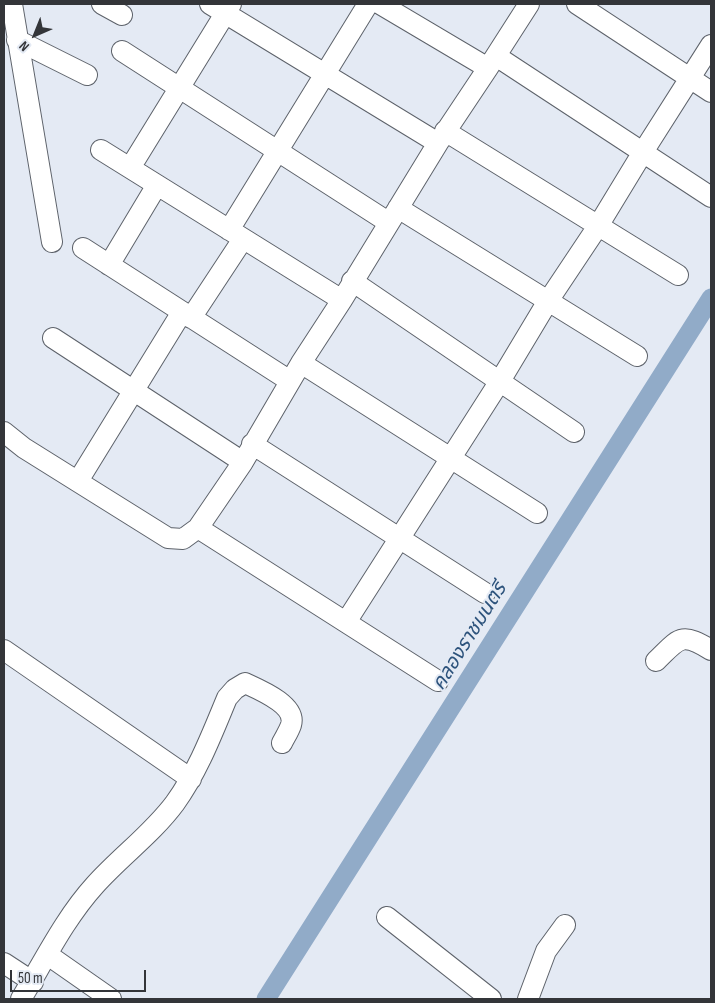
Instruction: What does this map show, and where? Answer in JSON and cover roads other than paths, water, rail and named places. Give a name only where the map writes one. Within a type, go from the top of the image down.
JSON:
[{"type":"street","points":[[12,4],[52,242]]},
{"type":"street","points":[[102,4],[122,15]]},
{"type":"street","points":[[78,481],[134,391],[187,315],[236,234],[278,151],[368,4]]},
{"type":"street","points":[[380,4],[492,62],[643,152],[711,197]]},
{"type":"street","points":[[4,432],[24,448],[168,538],[183,539],[198,528],[243,462],[290,381],[342,300],[441,137],[529,4]]},
{"type":"street","points":[[577,4],[711,92]]},
{"type":"street","points":[[130,168],[180,89],[222,7],[324,74],[441,137],[598,226],[678,276]]},
{"type":"street","points":[[17,40],[87,74]]},
{"type":"street","points":[[346,622],[711,46]]},
{"type":"street","points":[[122,51],[278,151],[548,301],[637,356]]},
{"type":"street","points":[[101,150],[342,300]]},
{"type":"street","points":[[109,265],[157,185]]},
{"type":"street","points":[[83,248],[290,381]]},
{"type":"street","points":[[352,281],[574,432]]},
{"type":"street","points":[[53,338],[243,462]]},
{"type":"street","points":[[301,363],[537,513]]},
{"type":"street","points":[[252,444],[486,594]]},
{"type":"street","points":[[198,528],[438,680]]},
{"type":"street","points":[[656,662],[679,639],[687,638],[711,650]]},
{"type":"street","points":[[4,650],[191,779]]},
{"type":"street","points":[[4,963],[27,994],[48,955],[94,886],[158,823],[174,804],[191,779],[228,698],[235,689],[245,683],[285,705],[291,714],[291,724],[282,743]]},
{"type":"street","points":[[387,917],[471,993],[491,999]]},
{"type":"street","points":[[528,999],[546,951],[565,925]]},
{"type":"street","points":[[48,955],[112,999]]},
{"type":"waterway","name":"คลองราชมนตรี","points":[[266,999],[711,298]]}]
